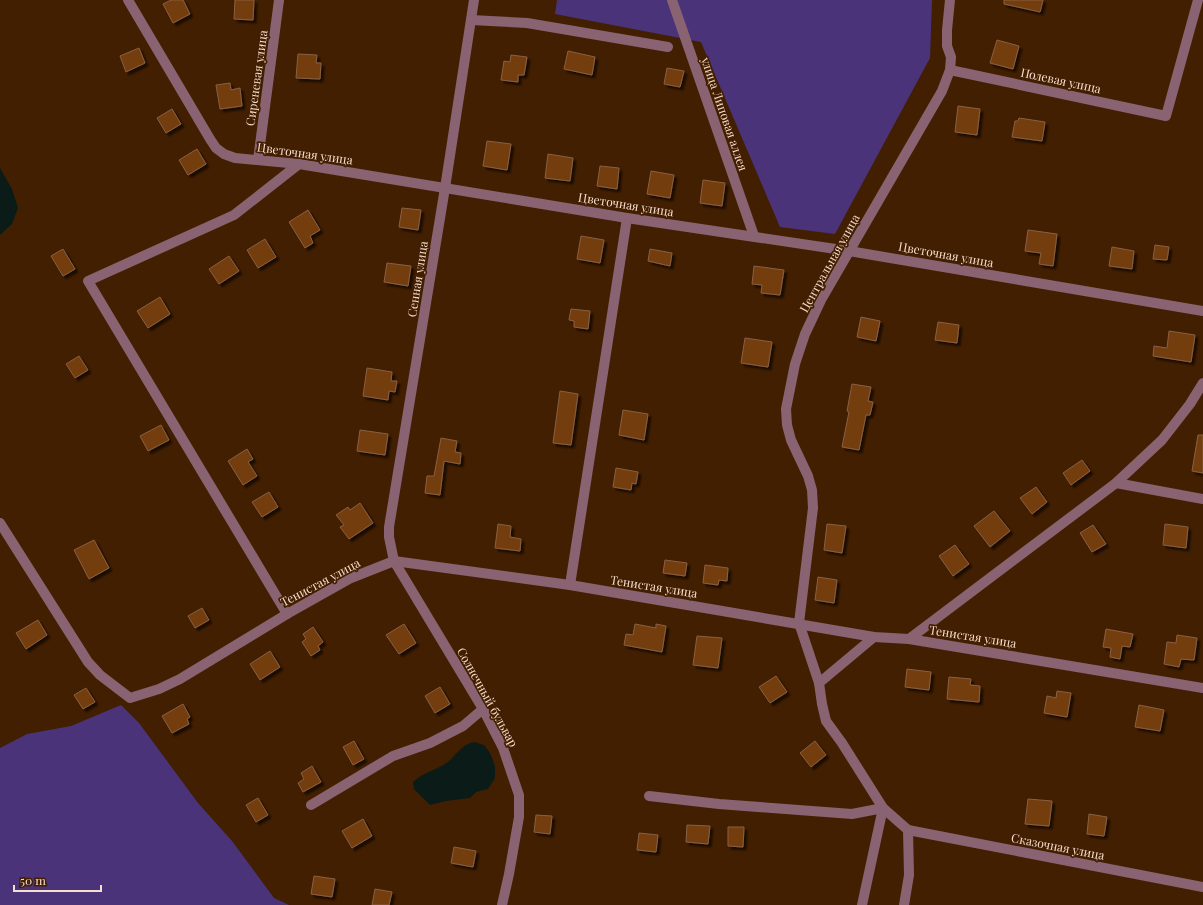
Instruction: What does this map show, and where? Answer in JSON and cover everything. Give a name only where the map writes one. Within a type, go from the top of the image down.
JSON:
[{"type":"street","name":"Цветочная улица","points":[[128,0],[216,148],[224,154],[235,158],[299,164],[627,218],[849,251],[1203,311]]},
{"type":"street","name":"Сиреневая улица","points":[[258,160],[279,0]]},
{"type":"street","name":"Сенная улица","points":[[394,561],[389,537],[389,527],[445,188],[474,0]]},
{"type":"street","name":"улица Липовая аллея","points":[[672,0],[754,236]]},
{"type":"street","name":"Центральная улица","points":[[798,623],[812,508],[812,490],[808,476],[791,440],[787,425],[786,409],[795,364],[805,334],[821,300],[942,91],[950,70],[951,57],[947,46],[946,30],[950,0]]},
{"type":"street","name":"Полевая улица","points":[[950,70],[1166,116],[1198,0]]},
{"type":"street","points":[[471,20],[527,24],[668,47]]},
{"type":"street","points":[[287,614],[88,281],[234,215],[299,164]]},
{"type":"street","points":[[570,585],[627,218]]},
{"type":"street","points":[[909,639],[1116,483],[1162,440],[1190,404],[1203,383]]},
{"type":"street","points":[[1116,483],[1203,499]]},
{"type":"street","name":"Тенистая улица","points":[[0,523],[88,662],[100,675],[130,698],[159,689],[180,679],[287,614],[351,578],[394,561],[570,585],[874,636],[909,639],[1203,688]]},
{"type":"street","name":"Солнечный бульвар","points":[[394,561],[483,709],[502,748],[519,795],[519,817],[510,874],[502,905]]},
{"type":"street","points":[[798,623],[819,683],[826,721],[842,743],[883,808],[908,830],[909,875],[904,905]]},
{"type":"street","points":[[819,683],[874,636]]},
{"type":"street","points":[[311,805],[393,756],[430,743],[463,726],[483,709]]},
{"type":"street","points":[[649,796],[719,804],[852,814],[883,808]]},
{"type":"street","points":[[862,905],[883,808]]},
{"type":"street","name":"Сказочная улица","points":[[908,830],[1203,887]]},
{"type":"shaded area","points":[[557,0],[932,0],[930,58],[835,234],[780,227],[701,42],[555,14]]},
{"type":"shaded area","points":[[0,168],[12,189],[18,208],[12,224],[0,235]]},
{"type":"shaded area","points":[[121,705],[139,723],[198,803],[232,841],[274,898],[289,905],[0,905],[0,748],[27,734],[71,726]]},
{"type":"shaded area","points":[[474,742],[484,745],[490,753],[495,766],[495,778],[488,789],[476,792],[470,798],[430,805],[414,789],[413,782],[421,776],[445,764],[463,747]]},
{"type":"building","points":[[171,0],[183,0],[190,14],[173,23],[163,4]]},
{"type":"building","points":[[235,0],[254,0],[253,20],[234,19]]},
{"type":"building","points":[[1004,0],[1043,0],[1040,12],[1004,4]]},
{"type":"building","points":[[997,40],[1019,46],[1013,69],[990,63]]},
{"type":"building","points":[[139,48],[145,63],[126,72],[120,56]]},
{"type":"building","points":[[568,51],[595,57],[592,75],[564,69]]},
{"type":"building","points":[[298,54],[317,55],[316,63],[321,63],[320,79],[296,78]]},
{"type":"building","points":[[511,55],[527,57],[524,75],[518,75],[518,82],[501,80],[504,61],[510,62]]},
{"type":"building","points":[[667,68],[684,71],[680,87],[664,84]]},
{"type":"building","points":[[230,83],[231,90],[240,88],[242,106],[220,109],[216,85]]},
{"type":"building","points":[[958,106],[980,109],[977,135],[955,132]]},
{"type":"building","points":[[172,109],[181,124],[166,133],[157,118]]},
{"type":"building","points":[[1019,118],[1045,122],[1042,141],[1012,137],[1015,121],[1018,121]]},
{"type":"building","points":[[487,141],[511,144],[507,170],[483,166]]},
{"type":"building","points":[[197,149],[206,164],[188,175],[179,160]]},
{"type":"building","points":[[548,154],[573,158],[570,181],[545,178]]},
{"type":"building","points":[[600,166],[619,168],[617,189],[597,186]]},
{"type":"building","points":[[651,171],[674,175],[670,198],[647,194]]},
{"type":"building","points":[[703,180],[725,183],[722,206],[700,203]]},
{"type":"building","points":[[402,208],[421,210],[418,230],[399,227]]},
{"type":"building","points":[[308,210],[320,230],[310,236],[313,243],[305,248],[289,222]]},
{"type":"building","points":[[1028,230],[1057,234],[1053,266],[1039,264],[1041,253],[1025,251]]},
{"type":"building","points":[[581,236],[604,240],[600,263],[577,259]]},
{"type":"building","points":[[265,239],[276,257],[258,268],[247,250]]},
{"type":"building","points":[[1155,245],[1169,247],[1167,260],[1153,259]]},
{"type":"building","points":[[1112,247],[1134,251],[1132,269],[1109,266]]},
{"type":"building","points":[[63,249],[75,269],[63,276],[51,256]]},
{"type":"building","points":[[650,249],[672,253],[670,266],[648,261]]},
{"type":"building","points":[[229,256],[239,271],[219,284],[209,269]]},
{"type":"building","points":[[387,263],[411,266],[408,286],[384,282]]},
{"type":"building","points":[[754,266],[784,270],[780,295],[761,293],[762,285],[752,284]]},
{"type":"building","points":[[160,297],[170,314],[148,328],[137,311]]},
{"type":"building","points":[[571,309],[590,311],[588,329],[574,327],[574,321],[569,320]]},
{"type":"building","points":[[861,317],[880,321],[876,341],[857,337]]},
{"type":"building","points":[[938,322],[959,325],[957,343],[935,340]]},
{"type":"building","points":[[1169,331],[1195,335],[1191,362],[1153,356],[1154,346],[1167,348]]},
{"type":"building","points":[[745,338],[772,342],[768,367],[741,363]]},
{"type":"building","points":[[79,356],[88,370],[75,378],[66,364]]},
{"type":"building","points":[[367,368],[392,372],[391,381],[397,381],[395,392],[389,391],[388,400],[363,396]]},
{"type":"building","points":[[852,384],[871,387],[868,401],[873,402],[870,415],[866,415],[859,450],[842,447],[849,412],[847,411]]},
{"type":"building","points":[[560,391],[578,394],[571,445],[553,443]]},
{"type":"building","points":[[623,410],[648,414],[644,440],[619,435]]},
{"type":"building","points":[[161,425],[169,440],[148,451],[140,436]]},
{"type":"building","points":[[360,430],[388,434],[385,455],[357,451]]},
{"type":"building","points":[[1198,435],[1203,435],[1203,473],[1192,471]]},
{"type":"building","points":[[441,438],[457,441],[455,452],[461,453],[460,464],[444,461],[440,495],[425,493],[427,476],[434,476]]},
{"type":"building","points":[[247,449],[253,459],[248,462],[257,476],[243,485],[228,461]]},
{"type":"building","points":[[1082,460],[1090,471],[1071,485],[1063,473]]},
{"type":"building","points":[[616,468],[638,472],[636,484],[632,483],[631,490],[613,487]]},
{"type":"building","points":[[1036,487],[1047,502],[1032,514],[1020,498]]},
{"type":"building","points":[[269,492],[278,507],[262,517],[252,502]]},
{"type":"building","points":[[360,503],[373,523],[349,539],[340,527],[344,525],[336,515],[348,507],[350,510]]},
{"type":"building","points":[[994,511],[1010,531],[990,547],[974,526]]},
{"type":"building","points":[[498,524],[511,526],[510,537],[521,539],[520,551],[495,548]]},
{"type":"building","points":[[827,524],[846,526],[842,553],[824,550]]},
{"type":"building","points":[[1165,524],[1188,527],[1186,548],[1163,545]]},
{"type":"building","points":[[1093,525],[1106,544],[1092,552],[1080,533]]},
{"type":"building","points":[[94,540],[109,568],[89,579],[74,550]]},
{"type":"building","points":[[955,545],[969,564],[953,576],[939,556]]},
{"type":"building","points":[[665,560],[687,563],[685,576],[663,573]]},
{"type":"building","points":[[705,565],[728,568],[727,581],[719,580],[718,585],[703,583]]},
{"type":"building","points":[[818,577],[837,580],[834,603],[815,600]]},
{"type":"building","points":[[202,608],[209,620],[195,628],[188,616]]},
{"type":"building","points":[[38,620],[47,635],[26,649],[16,633]]},
{"type":"building","points":[[404,624],[416,643],[399,654],[386,635]]},
{"type":"building","points":[[635,624],[656,628],[656,624],[666,626],[662,652],[624,645],[626,634],[633,635]]},
{"type":"building","points":[[313,627],[323,642],[318,646],[320,650],[311,656],[302,642],[306,639],[303,634]]},
{"type":"building","points":[[1106,629],[1133,634],[1130,647],[1122,646],[1120,659],[1110,657],[1111,648],[1103,647]]},
{"type":"building","points":[[1177,635],[1197,638],[1194,660],[1181,659],[1179,667],[1164,664],[1167,642],[1176,643]]},
{"type":"building","points":[[697,636],[722,638],[718,668],[693,665]]},
{"type":"building","points":[[270,651],[280,667],[260,680],[250,664]]},
{"type":"building","points":[[907,669],[931,672],[929,690],[905,687]]},
{"type":"building","points":[[776,676],[787,692],[770,703],[759,687]]},
{"type":"building","points":[[949,677],[971,679],[970,685],[980,686],[979,702],[947,699]]},
{"type":"building","points":[[440,687],[450,704],[435,713],[425,696]]},
{"type":"building","points":[[86,688],[95,702],[83,709],[74,695]]},
{"type":"building","points":[[1057,691],[1071,693],[1067,717],[1044,713],[1047,696],[1056,698]]},
{"type":"building","points":[[183,704],[190,717],[187,719],[189,724],[172,733],[162,716]]},
{"type":"building","points":[[1139,705],[1164,710],[1160,731],[1135,727]]},
{"type":"building","points":[[354,741],[364,759],[353,765],[343,747]]},
{"type":"building","points":[[815,741],[826,755],[811,767],[800,753]]},
{"type":"building","points":[[312,766],[321,782],[303,792],[298,783],[304,779],[301,773]]},
{"type":"building","points":[[258,798],[268,815],[256,822],[246,805]]},
{"type":"building","points":[[1028,799],[1052,801],[1049,826],[1025,824]]},
{"type":"building","points":[[1089,814],[1107,817],[1104,836],[1087,834]]},
{"type":"building","points":[[536,815],[552,816],[550,834],[534,832]]},
{"type":"building","points":[[363,819],[372,836],[352,848],[342,831]]},
{"type":"building","points":[[687,825],[710,826],[708,844],[686,842]]},
{"type":"building","points":[[728,827],[744,827],[743,847],[728,846]]},
{"type":"building","points":[[639,833],[658,835],[656,852],[637,850]]},
{"type":"building","points":[[454,847],[476,851],[473,867],[451,863]]},
{"type":"building","points":[[314,876],[335,879],[332,897],[311,894]]},
{"type":"building","points":[[375,889],[392,892],[389,905],[372,905]]}]
